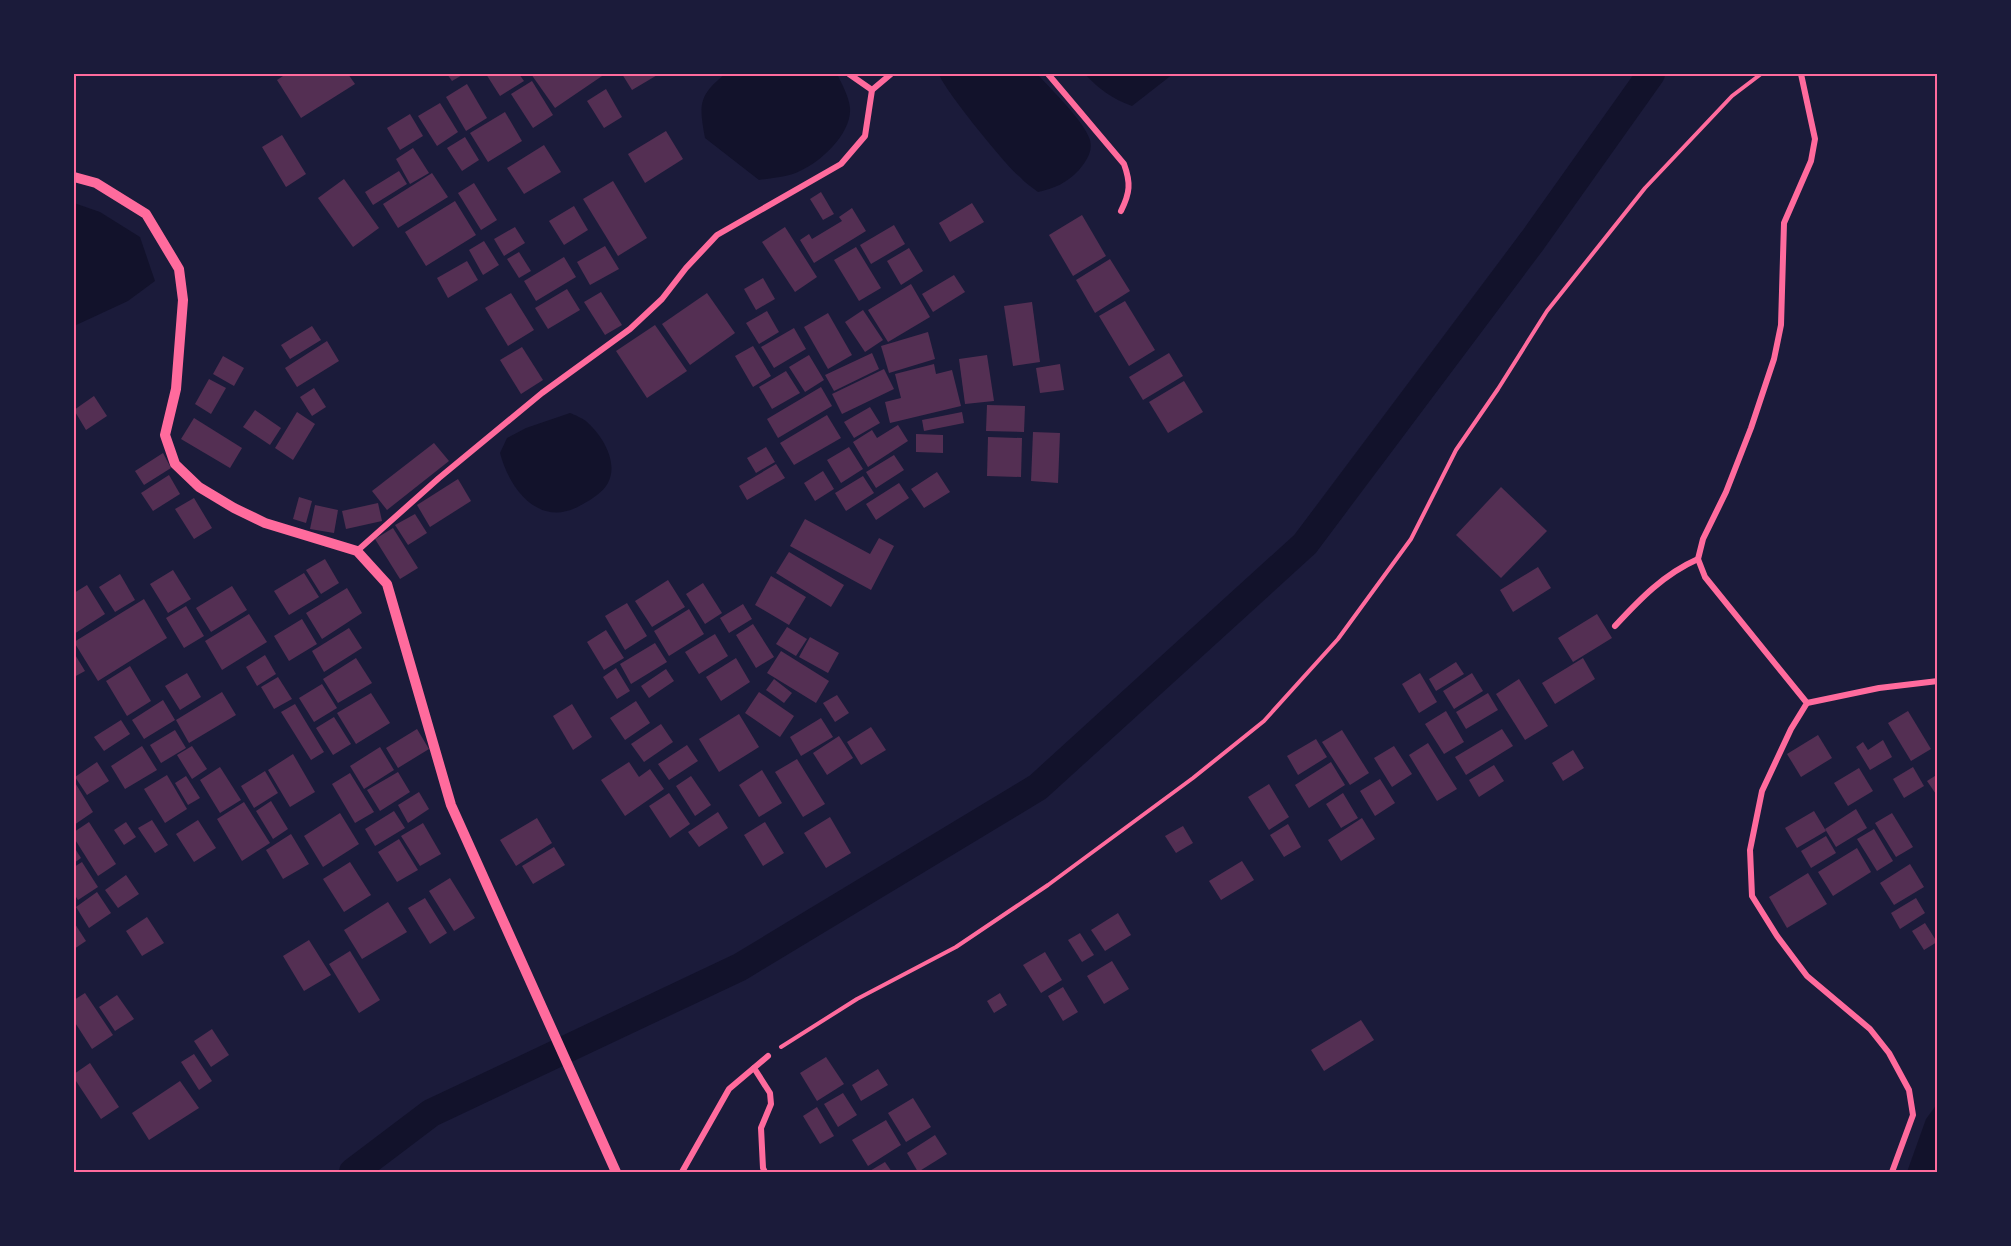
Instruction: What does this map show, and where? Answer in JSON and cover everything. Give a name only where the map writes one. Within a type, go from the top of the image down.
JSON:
[{"type":"street","points":[[849,74],[872,90]]},
{"type":"street","points":[[357,551],[439,478],[542,393],[630,329],[662,299],[686,268],[717,235],[841,164],[865,136],[872,90],[891,74]]},
{"type":"street","points":[[1048,74],[1124,165],[1130,180],[1126,201],[1121,211]]},
{"type":"street","points":[[1801,74],[1815,139],[1811,161],[1784,223],[1781,325],[1774,358],[1751,428],[1726,492],[1703,539],[1698,559],[1705,577],[1807,703]]},
{"type":"street","points":[[74,177],[96,183],[146,214],[179,269],[183,300],[176,388],[165,435],[175,464],[199,487],[234,508],[265,522],[357,551],[387,584],[451,805],[616,1173]]},
{"type":"street","points":[[1616,626],[1646,594],[1680,567],[1698,559]]},
{"type":"street","points":[[1892,1173],[1913,1115],[1909,1090],[1889,1053],[1870,1029],[1807,976],[1777,936],[1752,896],[1750,850],[1762,791],[1791,729],[1807,703],[1879,688],[1938,681]]},
{"type":"street","points":[[682,1173],[729,1089],[768,1056]]},
{"type":"street","points":[[754,1068],[770,1093],[771,1104],[760,1128],[765,1173]]},
{"type":"path","points":[[768,1056],[857,999],[965,940],[1048,885],[1193,778],[1264,721],[1338,639],[1412,539],[1456,450],[1547,311],[1645,188],[1732,96],[1761,74]]},
{"type":"shaded area","points":[[725,74],[837,74],[850,108],[846,127],[834,146],[808,167],[790,175],[759,180],[705,138],[702,109],[705,95]]},
{"type":"shaded area","points":[[939,74],[1037,74],[1067,106],[1087,132],[1091,144],[1086,160],[1079,170],[1065,182],[1038,192],[1013,170],[989,143],[951,94]]},
{"type":"shaded area","points":[[1085,74],[1173,74],[1132,106],[1106,93]]},
{"type":"shaded area","points":[[74,203],[100,212],[140,237],[155,281],[128,301],[74,326]]},
{"type":"shaded area","points":[[570,413],[586,421],[603,441],[610,458],[611,475],[606,486],[583,504],[568,511],[554,512],[541,509],[520,493],[511,481],[500,453],[507,438],[526,428]]},
{"type":"shaded area","points":[[1937,1104],[1937,1172],[1907,1172],[1926,1119]]},
{"type":"building","points":[[286,74],[348,74],[355,84],[301,118],[277,80]]},
{"type":"building","points":[[447,74],[464,74],[452,81]]},
{"type":"building","points":[[486,74],[519,74],[524,81],[500,96]]},
{"type":"building","points":[[531,74],[605,74],[555,108]]},
{"type":"building","points":[[622,74],[659,74],[632,90]]},
{"type":"building","points":[[532,81],[553,115],[533,128],[511,94]]},
{"type":"building","points":[[467,84],[487,118],[466,131],[446,97]]},
{"type":"building","points":[[606,89],[622,117],[604,128],[587,101]]},
{"type":"building","points":[[440,103],[458,132],[437,146],[418,116]]},
{"type":"building","points":[[505,112],[522,141],[488,162],[470,133]]},
{"type":"building","points":[[410,114],[423,136],[400,150],[387,128]]},
{"type":"building","points":[[666,131],[683,159],[645,183],[628,154]]},
{"type":"building","points":[[282,135],[306,174],[286,187],[262,147]]},
{"type":"building","points":[[465,137],[479,160],[462,171],[447,148]]},
{"type":"building","points":[[544,145],[561,172],[524,194],[507,168]]},
{"type":"building","points":[[413,148],[429,173],[410,184],[396,159]]},
{"type":"building","points":[[399,171],[407,184],[373,205],[365,192]]},
{"type":"building","points":[[432,173],[448,197],[398,228],[383,204]]},
{"type":"building","points":[[344,179],[379,228],[353,247],[318,198]]},
{"type":"building","points":[[613,181],[647,238],[618,256],[583,199]]},
{"type":"building","points":[[474,183],[497,220],[481,230],[458,193]]},
{"type":"building","points":[[821,192],[834,214],[823,220],[810,199]]},
{"type":"building","points":[[455,201],[476,235],[426,266],[405,232]]},
{"type":"building","points":[[972,203],[984,222],[950,242],[939,223]]},
{"type":"building","points":[[574,206],[588,230],[564,245],[549,221]]},
{"type":"building","points":[[852,208],[866,231],[814,263],[800,240],[809,234],[812,239],[842,221],[839,217]]},
{"type":"building","points":[[1082,215],[1106,256],[1073,276],[1049,235]]},
{"type":"building","points":[[894,225],[905,244],[871,264],[860,245]]},
{"type":"building","points":[[515,227],[525,243],[504,256],[494,239]]},
{"type":"building","points":[[785,227],[817,277],[795,292],[762,242]]},
{"type":"building","points":[[484,241],[499,265],[483,275],[469,250]]},
{"type":"building","points":[[605,246],[619,269],[590,285],[577,262]]},
{"type":"building","points":[[856,247],[881,288],[859,301],[834,260]]},
{"type":"building","points":[[909,248],[923,271],[901,285],[887,261]]},
{"type":"building","points":[[519,252],[531,271],[519,278],[507,259]]},
{"type":"building","points":[[564,257],[576,277],[536,301],[524,281]]},
{"type":"building","points":[[1110,259],[1130,291],[1095,313],[1076,280]]},
{"type":"building","points":[[467,261],[478,280],[448,298],[437,278]]},
{"type":"building","points":[[954,275],[965,292],[933,312],[922,294]]},
{"type":"building","points":[[763,278],[775,299],[756,310],[744,289]]},
{"type":"building","points":[[911,284],[930,317],[888,342],[868,310]]},
{"type":"building","points":[[567,289],[580,310],[548,329],[535,308]]},
{"type":"building","points":[[601,292],[622,325],[605,335],[584,302]]},
{"type":"building","points":[[511,293],[534,330],[508,346],[485,308]]},
{"type":"building","points":[[707,293],[735,333],[690,365],[662,324]]},
{"type":"building","points":[[1125,301],[1155,350],[1129,366],[1099,316]]},
{"type":"building","points":[[1032,302],[1040,362],[1013,366],[1004,306]]},
{"type":"building","points":[[863,310],[883,340],[865,352],[845,322]]},
{"type":"building","points":[[767,311],[779,332],[759,344],[746,323]]},
{"type":"building","points":[[828,313],[852,355],[828,369],[804,327]]},
{"type":"building","points":[[655,325],[687,371],[647,398],[616,351]]},
{"type":"building","points":[[312,326],[321,340],[290,359],[281,345]]},
{"type":"building","points":[[794,328],[806,349],[774,368],[761,347]]},
{"type":"building","points":[[928,332],[935,359],[889,373],[881,346]]},
{"type":"building","points":[[327,341],[339,361],[297,387],[285,368]]},
{"type":"building","points":[[753,346],[771,376],[753,387],[735,356]]},
{"type":"building","points":[[522,347],[543,380],[521,394],[500,360]]},
{"type":"building","points":[[872,353],[879,369],[834,391],[825,375]]},
{"type":"building","points":[[1169,353],[1183,376],[1143,400],[1129,377]]},
{"type":"building","points":[[809,355],[824,380],[805,392],[789,367]]},
{"type":"building","points":[[987,355],[994,401],[965,404],[959,359]]},
{"type":"building","points":[[223,356],[244,368],[234,386],[213,374]]},
{"type":"building","points":[[934,364],[936,374],[952,370],[961,406],[890,423],[885,402],[901,398],[895,374]]},
{"type":"building","points":[[1060,364],[1064,390],[1040,393],[1036,368]]},
{"type":"building","points":[[884,369],[894,389],[842,414],[832,394]]},
{"type":"building","points":[[786,371],[800,393],[772,409],[759,387]]},
{"type":"building","points":[[209,379],[226,388],[211,414],[195,404]]},
{"type":"building","points":[[1184,381],[1203,412],[1168,433],[1149,402]]},
{"type":"building","points":[[821,387],[832,406],[778,438],[767,419]]},
{"type":"building","points":[[314,388],[326,407],[312,416],[300,397]]},
{"type":"building","points":[[94,396],[107,416],[86,430],[74,410]]},
{"type":"building","points":[[987,405],[1025,406],[1024,432],[986,431]]},
{"type":"building","points":[[870,407],[880,423],[854,438],[844,422]]},
{"type":"building","points":[[255,410],[281,428],[270,445],[243,427]]},
{"type":"building","points":[[297,412],[315,424],[293,460],[275,448]]},
{"type":"building","points":[[962,412],[964,423],[924,431],[922,420]]},
{"type":"building","points":[[827,415],[841,438],[794,465],[780,443]]},
{"type":"building","points":[[194,418],[242,448],[230,468],[181,439]]},
{"type":"building","points":[[898,425],[908,441],[868,467],[853,442],[872,430],[877,438]]},
{"type":"building","points":[[1033,432],[1060,433],[1058,483],[1031,481]]},
{"type":"building","points":[[916,434],[943,435],[943,453],[916,452]]},
{"type":"building","points":[[988,437],[1022,438],[1021,477],[987,476]]},
{"type":"building","points":[[434,443],[449,461],[387,510],[372,491]]},
{"type":"building","points":[[766,447],[775,462],[756,473],[747,458]]},
{"type":"building","points":[[849,447],[863,469],[841,483],[827,460]]},
{"type":"building","points":[[163,453],[171,468],[144,485],[135,471]]},
{"type":"building","points":[[894,455],[904,470],[876,488],[866,472]]},
{"type":"building","points":[[776,464],[785,478],[747,500],[739,486]]},
{"type":"building","points":[[823,471],[834,489],[815,501],[804,483]]},
{"type":"building","points":[[937,472],[950,492],[924,508],[911,489]]},
{"type":"building","points":[[169,475],[180,494],[153,511],[141,493]]},
{"type":"building","points":[[863,476],[874,493],[846,511],[835,493]]},
{"type":"building","points":[[458,479],[471,501],[430,527],[417,505]]},
{"type":"building","points":[[899,483],[909,498],[876,520],[866,504]]},
{"type":"building","points":[[1501,487],[1547,531],[1501,578],[1456,535]]},
{"type":"building","points":[[299,497],[312,501],[306,523],[293,519]]},
{"type":"building","points":[[194,498],[212,528],[194,539],[175,509]]},
{"type":"building","points":[[378,503],[382,521],[346,529],[342,511]]},
{"type":"building","points":[[315,505],[338,510],[334,533],[310,529]]},
{"type":"building","points":[[415,514],[427,533],[408,545],[395,525]]},
{"type":"building","points":[[805,519],[870,554],[879,538],[894,546],[871,590],[790,546]]},
{"type":"building","points":[[393,528],[418,568],[400,579],[375,539]]},
{"type":"building","points":[[789,552],[844,585],[831,607],[776,573]]},
{"type":"building","points":[[325,559],[339,583],[321,594],[306,570]]},
{"type":"building","points":[[1538,567],[1551,588],[1513,612],[1500,590]]},
{"type":"building","points":[[173,570],[191,599],[168,613],[150,584]]},
{"type":"building","points":[[304,573],[319,597],[289,615],[274,591]]},
{"type":"building","points":[[120,574],[135,600],[115,612],[99,587]]},
{"type":"building","points":[[771,576],[806,597],[789,625],[755,605]]},
{"type":"building","points":[[668,580],[685,607],[652,627],[635,601]]},
{"type":"building","points":[[703,583],[722,613],[705,624],[686,594]]},
{"type":"building","points":[[87,585],[105,614],[74,634],[74,593]]},
{"type":"building","points":[[232,586],[247,610],[211,632],[196,608]]},
{"type":"building","points":[[347,588],[362,613],[322,639],[306,613]]},
{"type":"building","points":[[144,599],[167,638],[98,681],[74,642]]},
{"type":"building","points":[[627,603],[647,636],[625,650],[605,616]]},
{"type":"building","points":[[743,604],[752,619],[729,633],[720,618]]},
{"type":"building","points":[[186,606],[204,636],[184,648],[166,618]]},
{"type":"building","points":[[689,609],[704,634],[669,656],[654,631]]},
{"type":"building","points":[[249,614],[267,642],[222,670],[205,641]]},
{"type":"building","points":[[1597,614],[1612,638],[1573,662],[1558,638]]},
{"type":"building","points":[[302,619],[317,644],[289,661],[274,636]]},
{"type":"building","points":[[753,624],[774,657],[756,668],[736,635]]},
{"type":"building","points":[[787,627],[807,639],[796,656],[776,644]]},
{"type":"building","points":[[349,628],[362,648],[324,672],[312,651]]},
{"type":"building","points":[[606,630],[624,658],[604,670],[587,642]]},
{"type":"building","points":[[715,634],[728,656],[699,674],[685,652]]},
{"type":"building","points":[[810,637],[839,653],[828,673],[799,657]]},
{"type":"building","points":[[655,643],[667,662],[631,684],[620,664]]},
{"type":"building","points":[[781,651],[829,681],[816,703],[767,673]]},
{"type":"building","points":[[74,653],[85,671],[74,677]]},
{"type":"building","points":[[265,655],[276,674],[257,686],[246,667]]},
{"type":"building","points":[[356,658],[372,683],[338,703],[323,679]]},
{"type":"building","points":[[736,658],[750,682],[721,701],[706,677]]},
{"type":"building","points":[[1583,658],[1595,679],[1555,704],[1542,683]]},
{"type":"building","points":[[1456,662],[1464,674],[1436,691],[1429,679]]},
{"type":"building","points":[[130,666],[151,701],[127,716],[106,681]]},
{"type":"building","points":[[616,668],[630,691],[617,699],[603,677]]},
{"type":"building","points":[[666,669],[674,681],[649,698],[641,686]]},
{"type":"building","points":[[187,673],[201,697],[180,710],[165,686]]},
{"type":"building","points":[[1420,673],[1437,702],[1419,713],[1402,684]]},
{"type":"building","points":[[1472,673],[1483,691],[1454,709],[1443,691]]},
{"type":"building","points":[[278,677],[292,699],[274,709],[261,687]]},
{"type":"building","points":[[774,679],[792,693],[784,703],[766,690]]},
{"type":"building","points":[[1519,679],[1548,726],[1525,740],[1496,694]]},
{"type":"building","points":[[322,684],[337,708],[314,722],[299,698]]},
{"type":"building","points":[[222,692],[236,715],[189,743],[176,720]]},
{"type":"building","points":[[759,692],[794,716],[780,737],[745,713]]},
{"type":"building","points":[[371,693],[390,723],[356,744],[337,713]]},
{"type":"building","points":[[1488,693],[1498,710],[1466,729],[1456,712]]},
{"type":"building","points":[[837,695],[849,713],[835,722],[823,703]]},
{"type":"building","points":[[163,700],[175,720],[144,739],[132,720]]},
{"type":"building","points":[[636,701],[650,723],[625,740],[610,718]]},
{"type":"building","points":[[295,704],[324,752],[311,760],[281,712]]},
{"type":"building","points":[[572,704],[592,737],[573,750],[553,716]]},
{"type":"building","points":[[1446,711],[1464,742],[1444,754],[1425,724]]},
{"type":"building","points":[[1908,711],[1931,749],[1911,761],[1888,723]]},
{"type":"building","points":[[739,714],[759,747],[719,772],[699,739]]},
{"type":"building","points":[[334,717],[351,744],[333,755],[316,728]]},
{"type":"building","points":[[821,718],[833,737],[801,756],[790,737]]},
{"type":"building","points":[[121,720],[130,734],[104,751],[94,737]]},
{"type":"building","points":[[661,724],[673,742],[644,762],[631,744]]},
{"type":"building","points":[[871,727],[886,750],[861,765],[847,742]]},
{"type":"building","points":[[417,729],[429,749],[398,768],[386,748]]},
{"type":"building","points":[[1502,729],[1513,746],[1466,775],[1455,757]]},
{"type":"building","points":[[175,730],[186,748],[161,763],[150,745]]},
{"type":"building","points":[[1342,730],[1369,773],[1350,785],[1322,742]]},
{"type":"building","points":[[1818,735],[1832,758],[1801,777],[1787,754]]},
{"type":"building","points":[[839,736],[853,758],[827,775],[813,753]]},
{"type":"building","points":[[1316,739],[1327,757],[1298,775],[1287,756]]},
{"type":"building","points":[[1883,740],[1892,757],[1870,770],[1856,747],[1863,742],[1868,750]]},
{"type":"building","points":[[1428,743],[1457,789],[1437,801],[1409,755]]},
{"type":"building","points":[[687,745],[698,761],[669,780],[658,764]]},
{"type":"building","points":[[142,746],[157,770],[125,789],[111,766]]},
{"type":"building","points":[[192,746],[207,769],[192,779],[177,755]]},
{"type":"building","points":[[1394,746],[1412,774],[1392,787],[1374,758]]},
{"type":"building","points":[[380,747],[394,770],[364,789],[350,766]]},
{"type":"building","points":[[1573,750],[1584,768],[1563,781],[1552,763]]},
{"type":"building","points":[[293,754],[315,792],[290,807],[268,770]]},
{"type":"building","points":[[797,759],[825,804],[803,817],[775,772]]},
{"type":"building","points":[[97,762],[109,781],[87,795],[75,777]]},
{"type":"building","points":[[629,762],[639,777],[650,769],[664,789],[625,816],[601,780]]},
{"type":"building","points":[[1331,762],[1345,785],[1309,808],[1295,785]]},
{"type":"building","points":[[1494,765],[1504,781],[1479,797],[1469,780]]},
{"type":"building","points":[[220,767],[241,800],[220,813],[200,780]]},
{"type":"building","points":[[1913,767],[1924,786],[1904,798],[1893,779]]},
{"type":"building","points":[[1859,768],[1873,791],[1848,806],[1834,783]]},
{"type":"building","points":[[762,770],[782,803],[759,817],[739,785]]},
{"type":"building","points":[[265,771],[278,793],[254,808],[241,786]]},
{"type":"building","points":[[398,772],[410,792],[380,811],[367,790]]},
{"type":"building","points":[[350,773],[374,812],[355,823],[332,784]]},
{"type":"building","points":[[1938,774],[1938,797],[1927,781]]},
{"type":"building","points":[[167,775],[187,809],[165,823],[144,789]]},
{"type":"building","points":[[186,776],[200,798],[188,805],[175,783]]},
{"type":"building","points":[[691,776],[711,805],[695,816],[676,786]]},
{"type":"building","points":[[1380,779],[1395,803],[1375,816],[1360,791]]},
{"type":"building","points":[[74,781],[93,812],[74,825]]},
{"type":"building","points":[[1269,784],[1289,817],[1269,830],[1248,797]]},
{"type":"building","points":[[419,792],[429,809],[408,823],[398,805]]},
{"type":"building","points":[[669,793],[690,824],[670,838],[649,806]]},
{"type":"building","points":[[1343,793],[1358,818],[1341,828],[1326,804]]},
{"type":"building","points":[[271,801],[288,829],[273,839],[256,811]]},
{"type":"building","points":[[244,802],[270,843],[242,861],[217,819]]},
{"type":"building","points":[[1856,809],[1867,828],[1836,847],[1825,829]]},
{"type":"building","points":[[394,811],[405,828],[375,846],[365,829]]},
{"type":"building","points":[[1814,811],[1826,831],[1797,848],[1785,828]]},
{"type":"building","points":[[718,812],[728,828],[699,847],[688,832]]},
{"type":"building","points":[[340,813],[359,844],[323,867],[304,836]]},
{"type":"building","points":[[1892,813],[1913,847],[1896,857],[1875,823]]},
{"type":"building","points":[[830,817],[851,853],[826,868],[804,833]]},
{"type":"building","points":[[537,818],[552,843],[516,866],[500,840]]},
{"type":"building","points":[[1362,818],[1375,839],[1341,861],[1328,840]]},
{"type":"building","points":[[152,820],[168,845],[155,853],[138,828]]},
{"type":"building","points":[[198,820],[216,848],[194,862],[176,834]]},
{"type":"building","points":[[89,822],[116,864],[98,876],[74,838],[74,832]]},
{"type":"building","points":[[126,822],[136,837],[124,845],[114,830]]},
{"type":"building","points":[[765,822],[784,853],[763,866],[744,835]]},
{"type":"building","points":[[423,823],[441,854],[420,866],[401,836]]},
{"type":"building","points":[[1288,824],[1301,847],[1284,857],[1270,835]]},
{"type":"building","points":[[1183,826],[1193,843],[1176,853],[1165,836]]},
{"type":"building","points":[[1874,829],[1893,861],[1877,871],[1857,839]]},
{"type":"building","points":[[291,834],[309,864],[283,879],[266,850]]},
{"type":"building","points":[[1826,836],[1836,853],[1811,868],[1801,851]]},
{"type":"building","points":[[399,839],[418,870],[397,882],[378,852]]},
{"type":"building","points":[[74,847],[81,858],[74,863]]},
{"type":"building","points":[[554,847],[565,865],[533,884],[522,866]]},
{"type":"building","points":[[1857,848],[1871,872],[1833,896],[1818,872]]},
{"type":"building","points":[[1242,861],[1254,880],[1221,900],[1209,881]]},
{"type":"building","points":[[82,862],[98,887],[78,900],[74,894],[74,867]]},
{"type":"building","points":[[350,862],[371,895],[344,912],[323,879]]},
{"type":"building","points":[[1910,864],[1924,887],[1894,905],[1880,883]]},
{"type":"building","points":[[1808,873],[1827,904],[1787,928],[1769,897]]},
{"type":"building","points":[[126,875],[139,894],[118,908],[105,890]]},
{"type":"building","points":[[450,878],[475,918],[454,931],[429,891]]},
{"type":"building","points":[[97,892],[111,913],[89,928],[76,907]]},
{"type":"building","points":[[425,898],[447,933],[430,944],[408,908]]},
{"type":"building","points":[[1916,898],[1925,913],[1900,929],[1891,913]]},
{"type":"building","points":[[388,902],[407,932],[362,959],[344,930]]},
{"type":"building","points":[[1118,913],[1131,935],[1105,951],[1091,930]]},
{"type":"building","points":[[147,917],[164,943],[142,956],[126,931]]},
{"type":"building","points":[[1925,923],[1937,942],[1924,950],[1912,931]]},
{"type":"building","points":[[74,925],[86,941],[74,949]]},
{"type":"building","points":[[1080,933],[1094,955],[1082,962],[1068,940]]},
{"type":"building","points":[[309,940],[331,975],[304,991],[283,956]]},
{"type":"building","points":[[350,951],[380,1000],[359,1013],[329,964]]},
{"type":"building","points":[[1045,952],[1062,980],[1041,993],[1023,965]]},
{"type":"building","points":[[1112,961],[1129,989],[1104,1004],[1087,976]]},
{"type":"building","points":[[1063,987],[1078,1012],[1063,1021],[1048,996]]},
{"type":"building","points":[[85,993],[113,1035],[92,1049],[74,1021],[74,1000]]},
{"type":"building","points":[[1000,993],[1007,1005],[994,1013],[987,1001]]},
{"type":"building","points":[[117,995],[134,1019],[115,1031],[99,1007]]},
{"type":"building","points":[[1361,1020],[1374,1040],[1324,1071],[1311,1050]]},
{"type":"building","points":[[212,1029],[229,1055],[211,1067],[194,1041]]},
{"type":"building","points":[[194,1054],[212,1081],[199,1090],[181,1062]]},
{"type":"building","points":[[826,1057],[844,1084],[817,1101],[800,1073]]},
{"type":"building","points":[[90,1063],[119,1107],[101,1119],[74,1078],[74,1074]]},
{"type":"building","points":[[878,1069],[888,1085],[861,1101],[852,1085]]},
{"type":"building","points":[[180,1081],[199,1108],[149,1140],[132,1113]]},
{"type":"building","points":[[843,1093],[857,1115],[838,1127],[824,1104]]},
{"type":"building","points":[[913,1098],[931,1127],[906,1142],[888,1113]]},
{"type":"building","points":[[817,1107],[834,1136],[820,1144],[803,1116]]},
{"type":"building","points":[[886,1120],[901,1145],[868,1166],[852,1140]]},
{"type":"building","points":[[935,1135],[947,1154],[918,1172],[907,1153]]},
{"type":"building","points":[[885,1162],[892,1172],[868,1172]]},
{"type":"waterway","points":[[353,1172],[431,1113],[740,967],[1038,787],[1305,544],[1533,240],[1651,74]]}]
